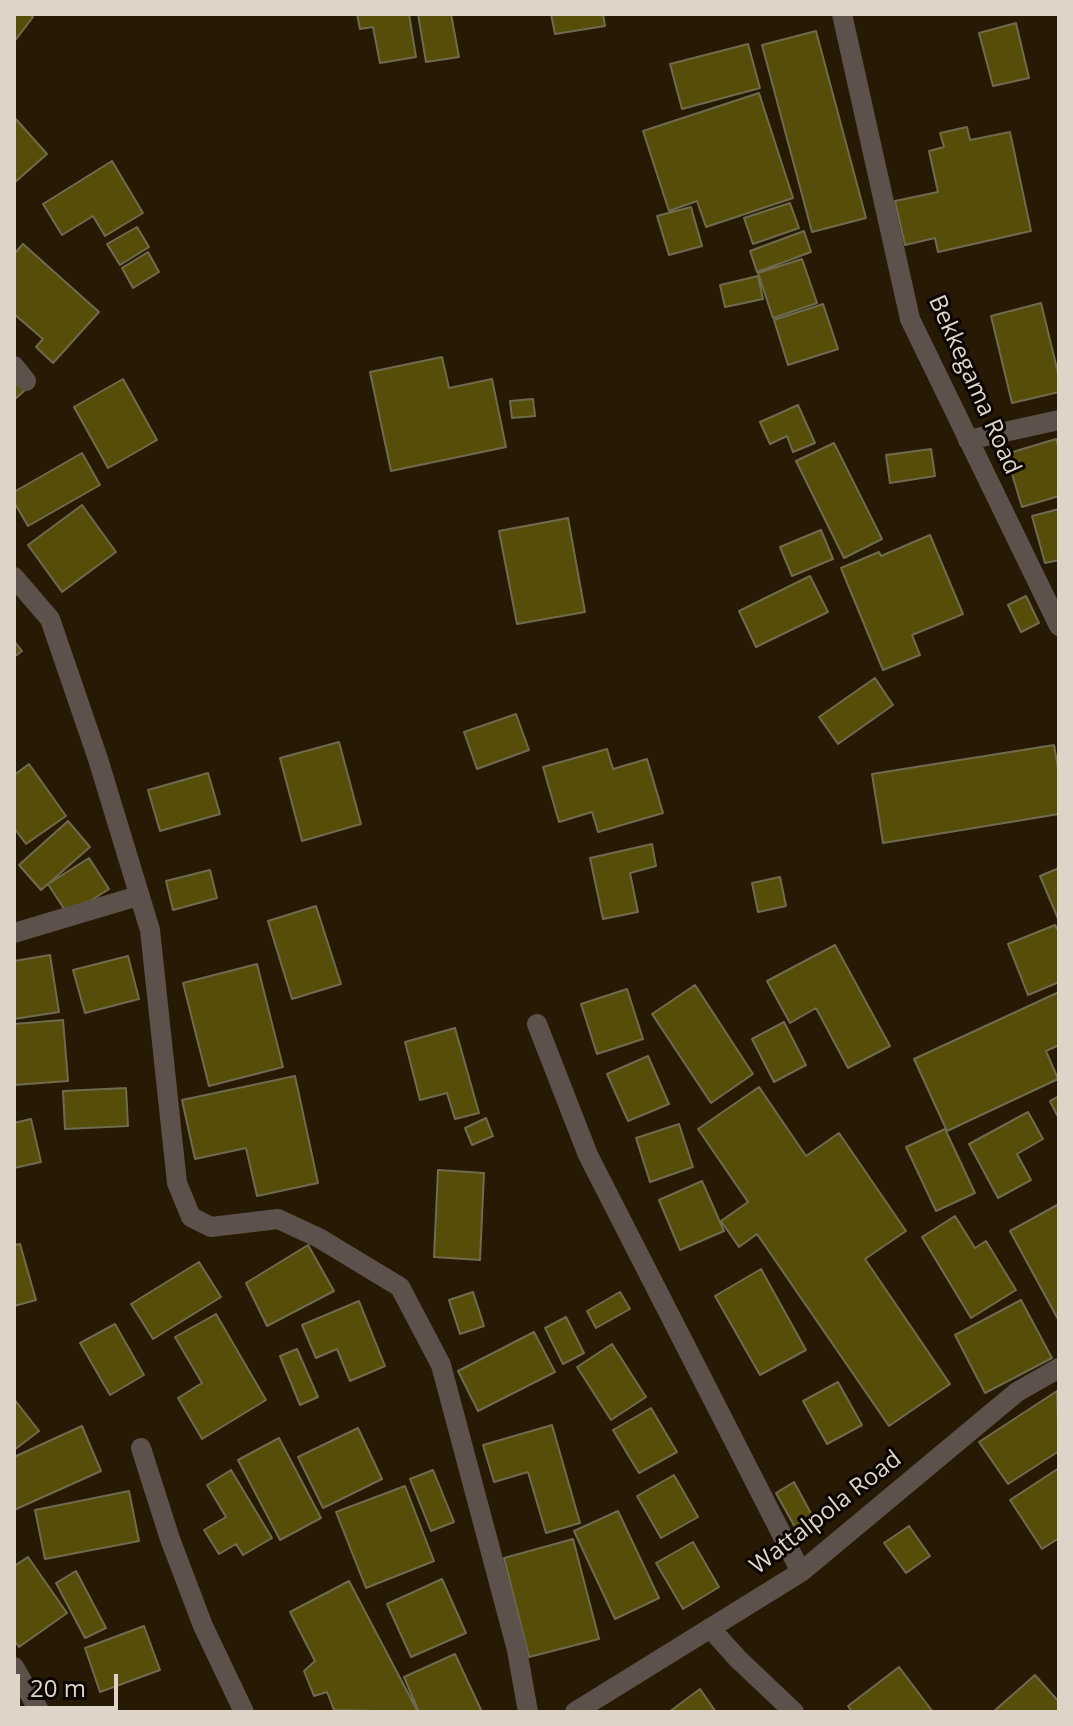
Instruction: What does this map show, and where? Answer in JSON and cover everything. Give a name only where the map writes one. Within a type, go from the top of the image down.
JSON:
[{"type":"street","name":"Bekkegama Road","points":[[842,14],[910,319],[1059,626]]},
{"type":"street","points":[[968,440],[1059,420]]},
{"type":"street","points":[[14,577],[50,619],[98,759],[150,930],[177,1183],[191,1217],[211,1227],[278,1219],[319,1238],[400,1287],[441,1365],[517,1650],[528,1712]]},
{"type":"street","points":[[14,933],[138,896]]},
{"type":"street","points":[[537,1024],[588,1155],[801,1572]]},
{"type":"street","name":"Wattalpola Road","points":[[575,1712],[801,1572],[1017,1392],[1059,1368]]},
{"type":"street","points":[[141,1448],[170,1539],[203,1626],[244,1712]]},
{"type":"street","points":[[710,1628],[794,1712]]},
{"type":"street","points":[[14,1667],[40,1712]]},
{"type":"building","points":[[14,14],[33,17],[14,42]]},
{"type":"building","points":[[357,14],[409,14],[416,57],[380,63],[373,27],[360,29]]},
{"type":"building","points":[[418,14],[451,14],[459,57],[426,62]]},
{"type":"building","points":[[551,14],[603,14],[605,26],[555,34]]},
{"type":"building","points":[[1016,23],[1029,78],[993,86],[979,33]]},
{"type":"building","points":[[816,31],[866,218],[812,232],[762,45]]},
{"type":"building","points":[[748,44],[760,88],[682,109],[670,64]]},
{"type":"building","points":[[759,93],[793,198],[706,227],[697,201],[669,211],[643,131]]},
{"type":"building","points":[[14,117],[47,154],[14,183]]},
{"type":"building","points":[[967,127],[970,140],[1010,132],[1031,231],[938,252],[935,238],[905,245],[895,201],[938,192],[929,151],[944,147],[940,133]]},
{"type":"building","points":[[112,161],[143,213],[105,236],[93,216],[62,235],[43,204]]},
{"type":"building","points":[[790,203],[799,228],[753,244],[744,218]]},
{"type":"building","points":[[691,207],[702,246],[669,255],[657,216]]},
{"type":"building","points":[[137,227],[149,247],[120,265],[107,244]]},
{"type":"building","points":[[804,231],[811,252],[757,272],[750,251]]},
{"type":"building","points":[[23,244],[99,312],[53,363],[36,347],[43,339],[14,314],[14,254]]},
{"type":"building","points":[[148,252],[159,272],[133,288],[122,268]]},
{"type":"building","points":[[802,259],[817,303],[773,318],[758,273]]},
{"type":"building","points":[[758,276],[763,299],[725,307],[720,285]]},
{"type":"building","points":[[1041,303],[1059,377],[1059,392],[1012,403],[991,316]]},
{"type":"building","points":[[823,304],[838,349],[788,365],[774,320]]},
{"type":"building","points":[[442,357],[449,388],[492,379],[506,447],[391,471],[370,372]]},
{"type":"building","points":[[14,378],[25,390],[14,400]]},
{"type":"building","points":[[123,379],[157,440],[108,468],[74,407]]},
{"type":"building","points":[[533,399],[535,416],[512,418],[510,401]]},
{"type":"building","points":[[798,405],[815,443],[793,452],[787,436],[770,444],[760,422]]},
{"type":"building","points":[[1056,439],[1059,448],[1059,496],[1022,507],[1006,454]]},
{"type":"building","points":[[834,443],[882,539],[844,558],[796,461]]},
{"type":"building","points":[[931,449],[935,476],[890,483],[886,455]]},
{"type":"building","points":[[82,453],[100,485],[28,526],[14,502],[14,492]]},
{"type":"building","points":[[82,505],[116,552],[62,592],[28,545]]},
{"type":"building","points":[[1059,509],[1059,560],[1045,563],[1032,516]]},
{"type":"building","points":[[568,518],[585,612],[517,624],[499,531]]},
{"type":"building","points":[[821,530],[833,559],[792,576],[780,547]]},
{"type":"building","points":[[930,535],[963,614],[912,635],[920,655],[883,670],[841,568],[879,552],[881,556]]},
{"type":"building","points":[[810,576],[828,612],[756,647],[739,611]]},
{"type":"building","points":[[1026,596],[1039,623],[1021,632],[1008,605]]},
{"type":"building","points":[[14,641],[22,651],[14,657]]},
{"type":"building","points":[[875,678],[893,705],[838,744],[819,717]]},
{"type":"building","points":[[516,714],[529,750],[477,769],[464,732]]},
{"type":"building","points":[[339,742],[361,824],[302,841],[280,758]]},
{"type":"building","points":[[1054,745],[1059,774],[1059,814],[883,843],[872,774]]},
{"type":"building","points":[[607,749],[613,769],[647,759],[663,813],[598,832],[592,812],[559,822],[543,767]]},
{"type":"building","points":[[29,764],[66,816],[26,844],[14,828],[14,775]]},
{"type":"building","points":[[208,773],[220,814],[160,831],[148,790]]},
{"type":"building","points":[[68,821],[90,847],[41,890],[19,865]]},
{"type":"building","points":[[652,844],[656,866],[630,873],[638,912],[603,919],[590,858]]},
{"type":"building","points":[[89,858],[109,889],[68,915],[48,884]]},
{"type":"building","points":[[1059,868],[1059,921],[1040,876]]},
{"type":"building","points":[[210,870],[217,898],[173,910],[166,881]]},
{"type":"building","points":[[780,877],[786,906],[758,912],[752,883]]},
{"type":"building","points":[[316,906],[341,984],[292,999],[268,921]]},
{"type":"building","points":[[1055,925],[1059,932],[1059,982],[1028,995],[1008,944]]},
{"type":"building","points":[[835,945],[890,1046],[848,1068],[816,1008],[790,1023],[767,981]]},
{"type":"building","points":[[50,955],[59,1012],[14,1019],[14,961]]},
{"type":"building","points":[[128,956],[139,999],[85,1013],[73,970]]},
{"type":"building","points":[[257,964],[283,1067],[209,1086],[183,983]]},
{"type":"building","points":[[695,985],[753,1074],[711,1103],[652,1014]]},
{"type":"building","points":[[627,989],[643,1039],[597,1054],[581,1004]]},
{"type":"building","points":[[1059,992],[1059,1045],[1046,1051],[1058,1079],[947,1131],[914,1059]]},
{"type":"building","points":[[63,1020],[68,1081],[14,1085],[14,1024]]},
{"type":"building","points":[[784,1022],[806,1065],[774,1082],[752,1039]]},
{"type":"building","points":[[455,1028],[479,1113],[455,1119],[447,1093],[420,1100],[405,1042]]},
{"type":"building","points":[[648,1056],[669,1104],[628,1121],[607,1074]]},
{"type":"building","points":[[295,1076],[318,1183],[257,1196],[246,1148],[195,1159],[182,1100]]},
{"type":"building","points":[[759,1087],[806,1156],[839,1133],[906,1231],[865,1259],[950,1384],[889,1426],[757,1234],[739,1247],[721,1221],[748,1202],[698,1129]]},
{"type":"building","points":[[126,1088],[128,1126],[65,1129],[63,1091]]},
{"type":"building","points":[[1059,1096],[1059,1119],[1050,1101]]},
{"type":"building","points":[[1028,1112],[1043,1139],[1017,1154],[1031,1180],[998,1198],[969,1144]]},
{"type":"building","points":[[486,1118],[493,1136],[472,1145],[465,1128]]},
{"type":"building","points":[[31,1119],[41,1162],[14,1168],[14,1123]]},
{"type":"building","points":[[679,1124],[693,1167],[650,1182],[636,1138]]},
{"type":"building","points":[[945,1129],[975,1193],[936,1211],[906,1147]]},
{"type":"building","points":[[438,1170],[484,1173],[480,1260],[434,1257]]},
{"type":"building","points":[[702,1181],[724,1231],[680,1250],[659,1200]]},
{"type":"building","points":[[1059,1204],[1059,1321],[1010,1231]]},
{"type":"building","points":[[955,1216],[975,1248],[986,1241],[1016,1290],[971,1318],[922,1237]]},
{"type":"building","points":[[20,1244],[36,1300],[14,1306],[14,1245]]},
{"type":"building","points":[[308,1245],[334,1291],[267,1326],[246,1283]]},
{"type":"building","points":[[199,1262],[221,1297],[153,1339],[131,1304]]},
{"type":"building","points":[[761,1269],[806,1350],[760,1375],[715,1296]]},
{"type":"building","points":[[473,1292],[484,1326],[460,1334],[449,1300]]},
{"type":"building","points":[[620,1292],[630,1309],[596,1328],[587,1311]]},
{"type":"building","points":[[1021,1300],[1052,1358],[985,1393],[955,1335]]},
{"type":"building","points":[[359,1301],[385,1366],[350,1381],[337,1349],[316,1358],[302,1325]]},
{"type":"building","points":[[216,1314],[266,1400],[202,1439],[178,1398],[202,1383],[175,1337]]},
{"type":"building","points":[[566,1317],[584,1353],[563,1364],[545,1328]]},
{"type":"building","points":[[115,1324],[144,1375],[110,1395],[80,1343]]},
{"type":"building","points":[[534,1332],[555,1372],[478,1411],[458,1371]]},
{"type":"building","points":[[612,1344],[646,1397],[611,1420],[577,1367]]},
{"type":"building","points":[[297,1349],[318,1397],[300,1405],[280,1356]]},
{"type":"building","points":[[838,1382],[862,1425],[827,1444],[803,1401]]},
{"type":"building","points":[[1057,1391],[1059,1451],[1008,1484],[979,1442]]},
{"type":"building","points":[[14,1399],[39,1431],[14,1450]]},
{"type":"building","points":[[651,1408],[677,1452],[639,1473],[613,1430]]},
{"type":"building","points":[[552,1425],[580,1523],[546,1533],[528,1472],[494,1482],[483,1445]]},
{"type":"building","points":[[82,1426],[101,1471],[14,1510],[14,1457]]},
{"type":"building","points":[[358,1428],[382,1479],[323,1508],[298,1457]]},
{"type":"building","points":[[279,1438],[321,1518],[280,1540],[238,1460]]},
{"type":"building","points":[[1059,1468],[1059,1538],[1042,1549],[1010,1500]]},
{"type":"building","points":[[231,1470],[272,1538],[243,1555],[236,1544],[219,1554],[204,1530],[226,1517],[207,1485]]},
{"type":"building","points":[[433,1470],[454,1522],[431,1531],[410,1479]]},
{"type":"building","points":[[674,1475],[698,1517],[661,1538],[637,1496]]},
{"type":"building","points":[[794,1482],[814,1519],[796,1529],[776,1493]]},
{"type":"building","points":[[405,1486],[434,1561],[366,1588],[336,1512]]},
{"type":"building","points":[[129,1491],[139,1541],[45,1559],[35,1510]]},
{"type":"building","points":[[618,1511],[659,1598],[615,1619],[574,1531]]},
{"type":"building","points":[[909,1526],[930,1556],[906,1573],[884,1543]]},
{"type":"building","points":[[573,1539],[599,1639],[529,1657],[504,1558]]},
{"type":"building","points":[[693,1542],[719,1587],[683,1609],[656,1563]]},
{"type":"building","points":[[28,1557],[67,1613],[19,1647],[14,1640],[14,1566]]},
{"type":"building","points":[[76,1571],[106,1628],[85,1638],[56,1583]]},
{"type":"building","points":[[442,1579],[466,1633],[411,1657],[387,1604]]},
{"type":"building","points":[[349,1581],[418,1712],[334,1710],[327,1692],[314,1696],[304,1671],[315,1661],[290,1612]]},
{"type":"building","points":[[144,1626],[160,1670],[100,1692],[85,1648]]},
{"type":"building","points":[[455,1654],[482,1712],[419,1712],[404,1677]]},
{"type":"building","points":[[899,1667],[933,1712],[852,1712],[848,1706]]},
{"type":"building","points":[[1035,1675],[1059,1702],[1059,1712],[993,1712]]},
{"type":"building","points":[[700,1689],[716,1712],[669,1712]]}]
